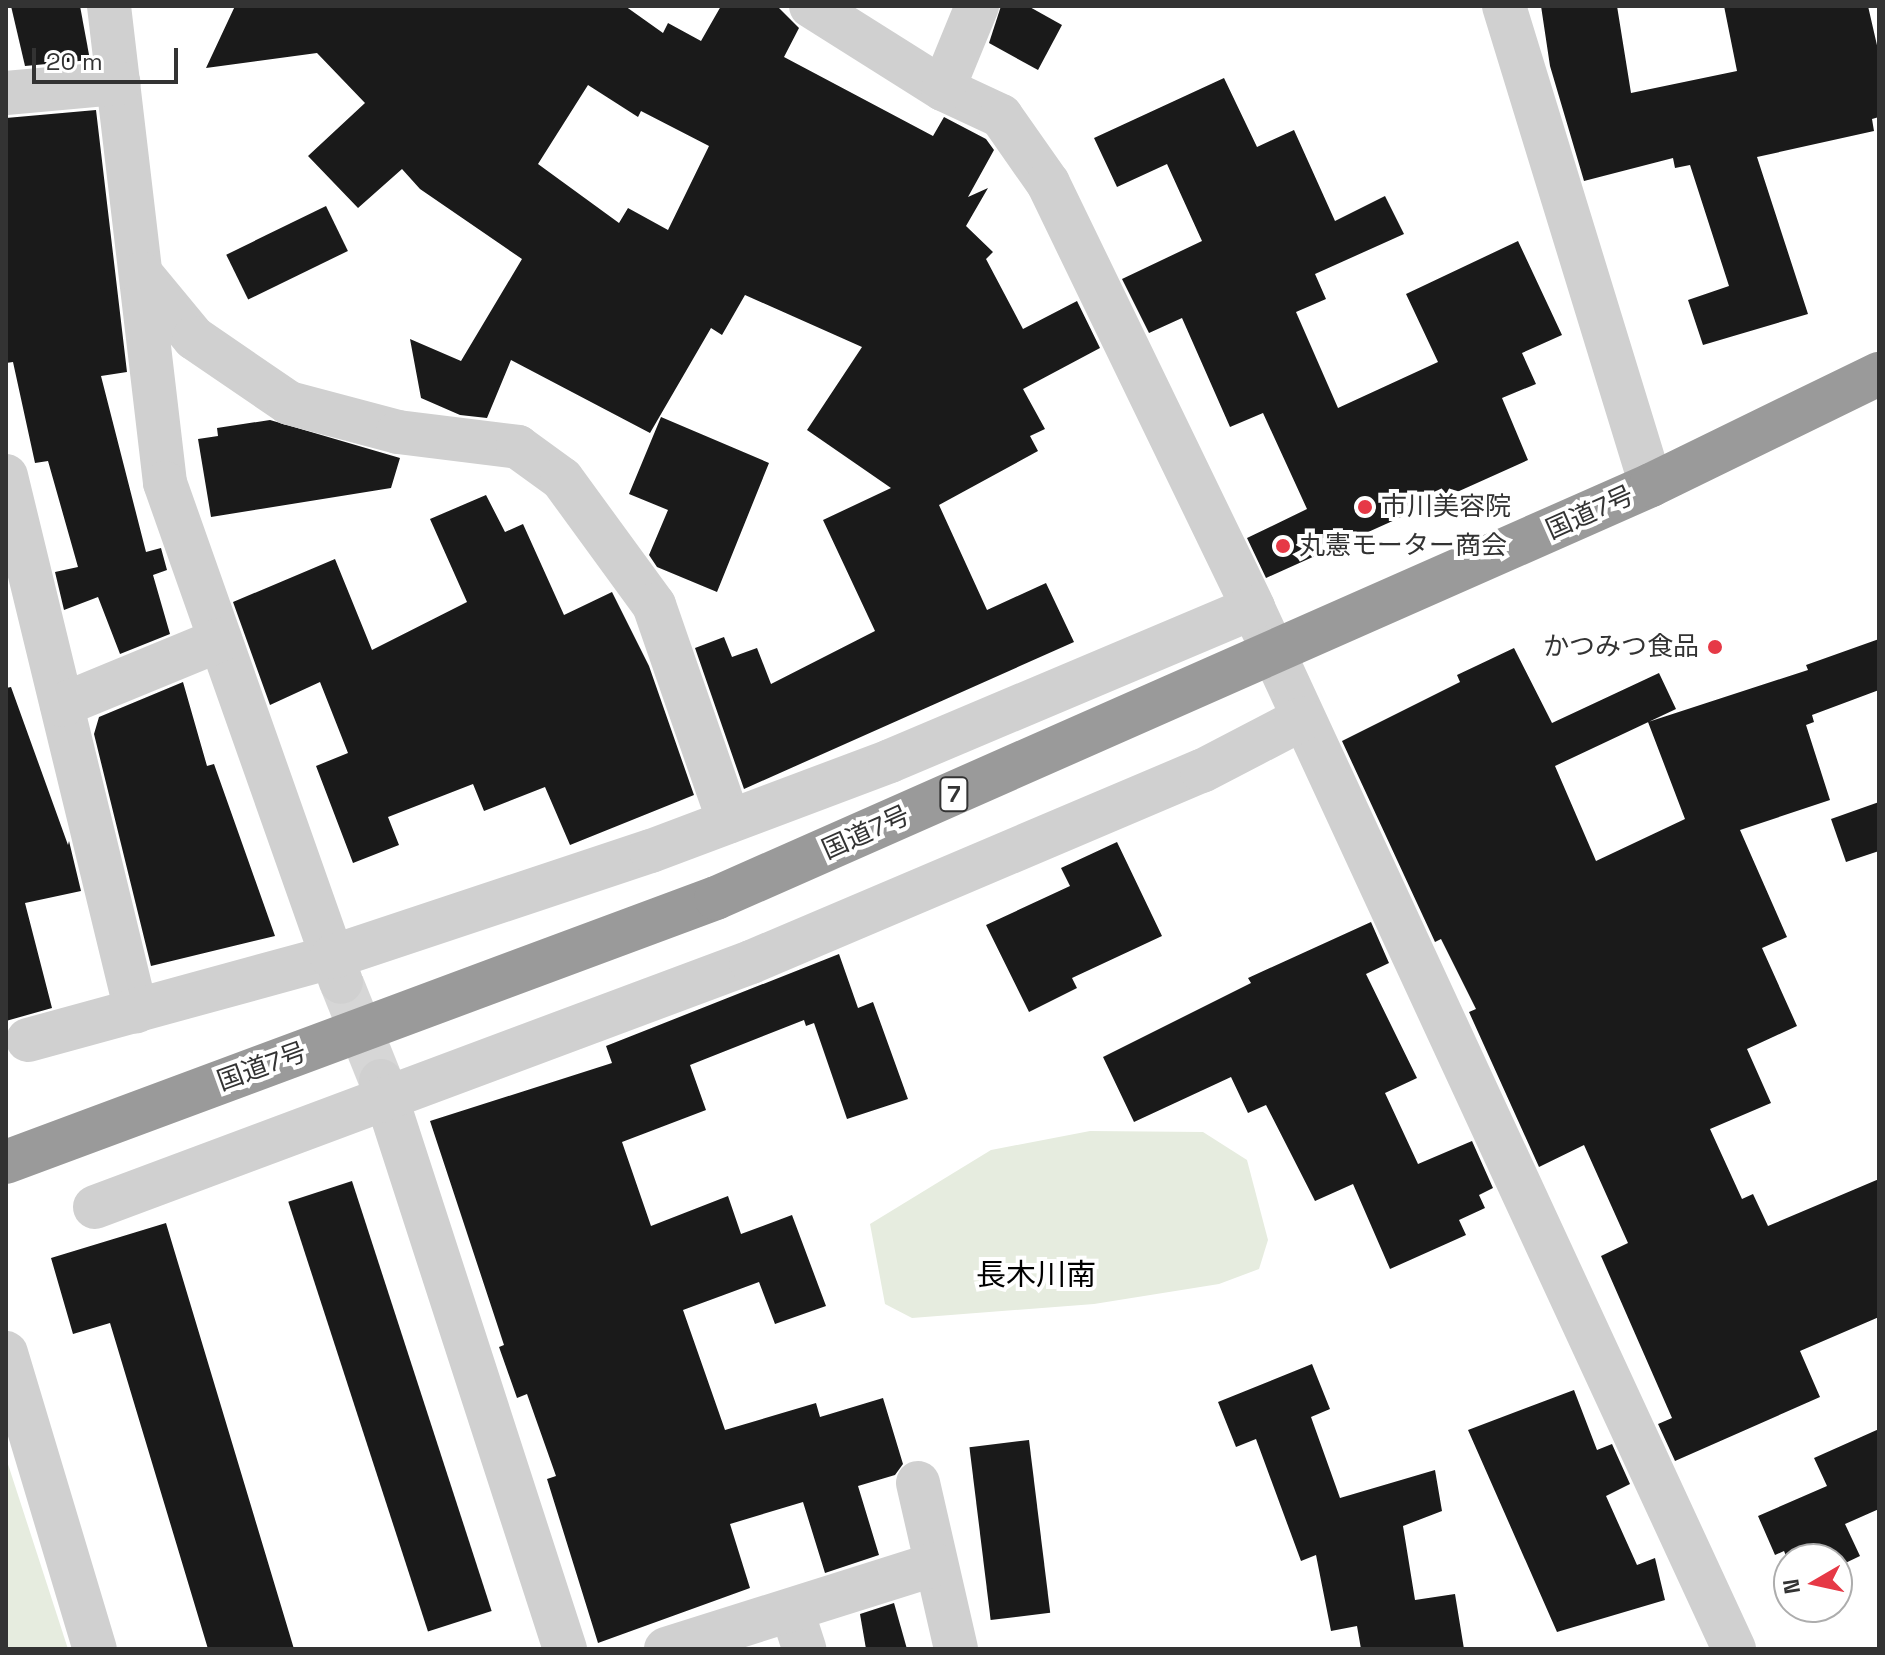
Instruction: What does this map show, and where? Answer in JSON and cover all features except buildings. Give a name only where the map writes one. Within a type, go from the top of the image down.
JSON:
[{"type":"highway","name":"国道7号","points":[[6,1162],[716,898],[1275,654],[1651,485],[1879,374]]},
{"type":"street","points":[[109,6],[165,483],[337,970]]},
{"type":"street","points":[[811,6],[943,89],[1001,116],[1048,183],[1275,654],[1302,719],[1734,1649]]},
{"type":"street","points":[[943,89],[977,6]]},
{"type":"street","points":[[1504,6],[1651,485]]},
{"type":"street","points":[[6,93],[119,83]]},
{"type":"street","points":[[141,274],[194,338],[289,403],[398,432],[518,447],[562,479],[654,605],[729,821]]},
{"type":"street","points":[[6,476],[136,1011]]},
{"type":"street","points":[[28,1040],[136,1011],[337,970],[890,761],[1253,608]]},
{"type":"street","points":[[62,705],[220,640]]},
{"type":"street","points":[[95,1207],[384,1091],[751,962],[1202,771],[1302,719]]},
{"type":"street","points":[[384,1091],[565,1649]]},
{"type":"street","points":[[6,1353],[95,1649]]},
{"type":"street","points":[[918,1483],[956,1649]]},
{"type":"street","points":[[666,1649],[798,1630],[935,1564]]},
{"type":"shaded area","points":[[1090,1131],[1203,1132],[1247,1160],[1268,1240],[1259,1269],[1219,1284],[1094,1304],[912,1318],[885,1304],[870,1224],[991,1150]]},
{"type":"shaded area","points":[[6,1458],[68,1649],[6,1649]]},
{"type":"tunnel","points":[[342,984],[381,1081]]},
{"type":"place","name":"市川美容院","points":[[1365,507]]},
{"type":"place","name":"丸憲モーター商会","points":[[1283,546]]},
{"type":"place","name":"かつみつ食品","points":[[1715,647]]},
{"type":"district","name":"長木川南","points":[[1036,1275]]}]
